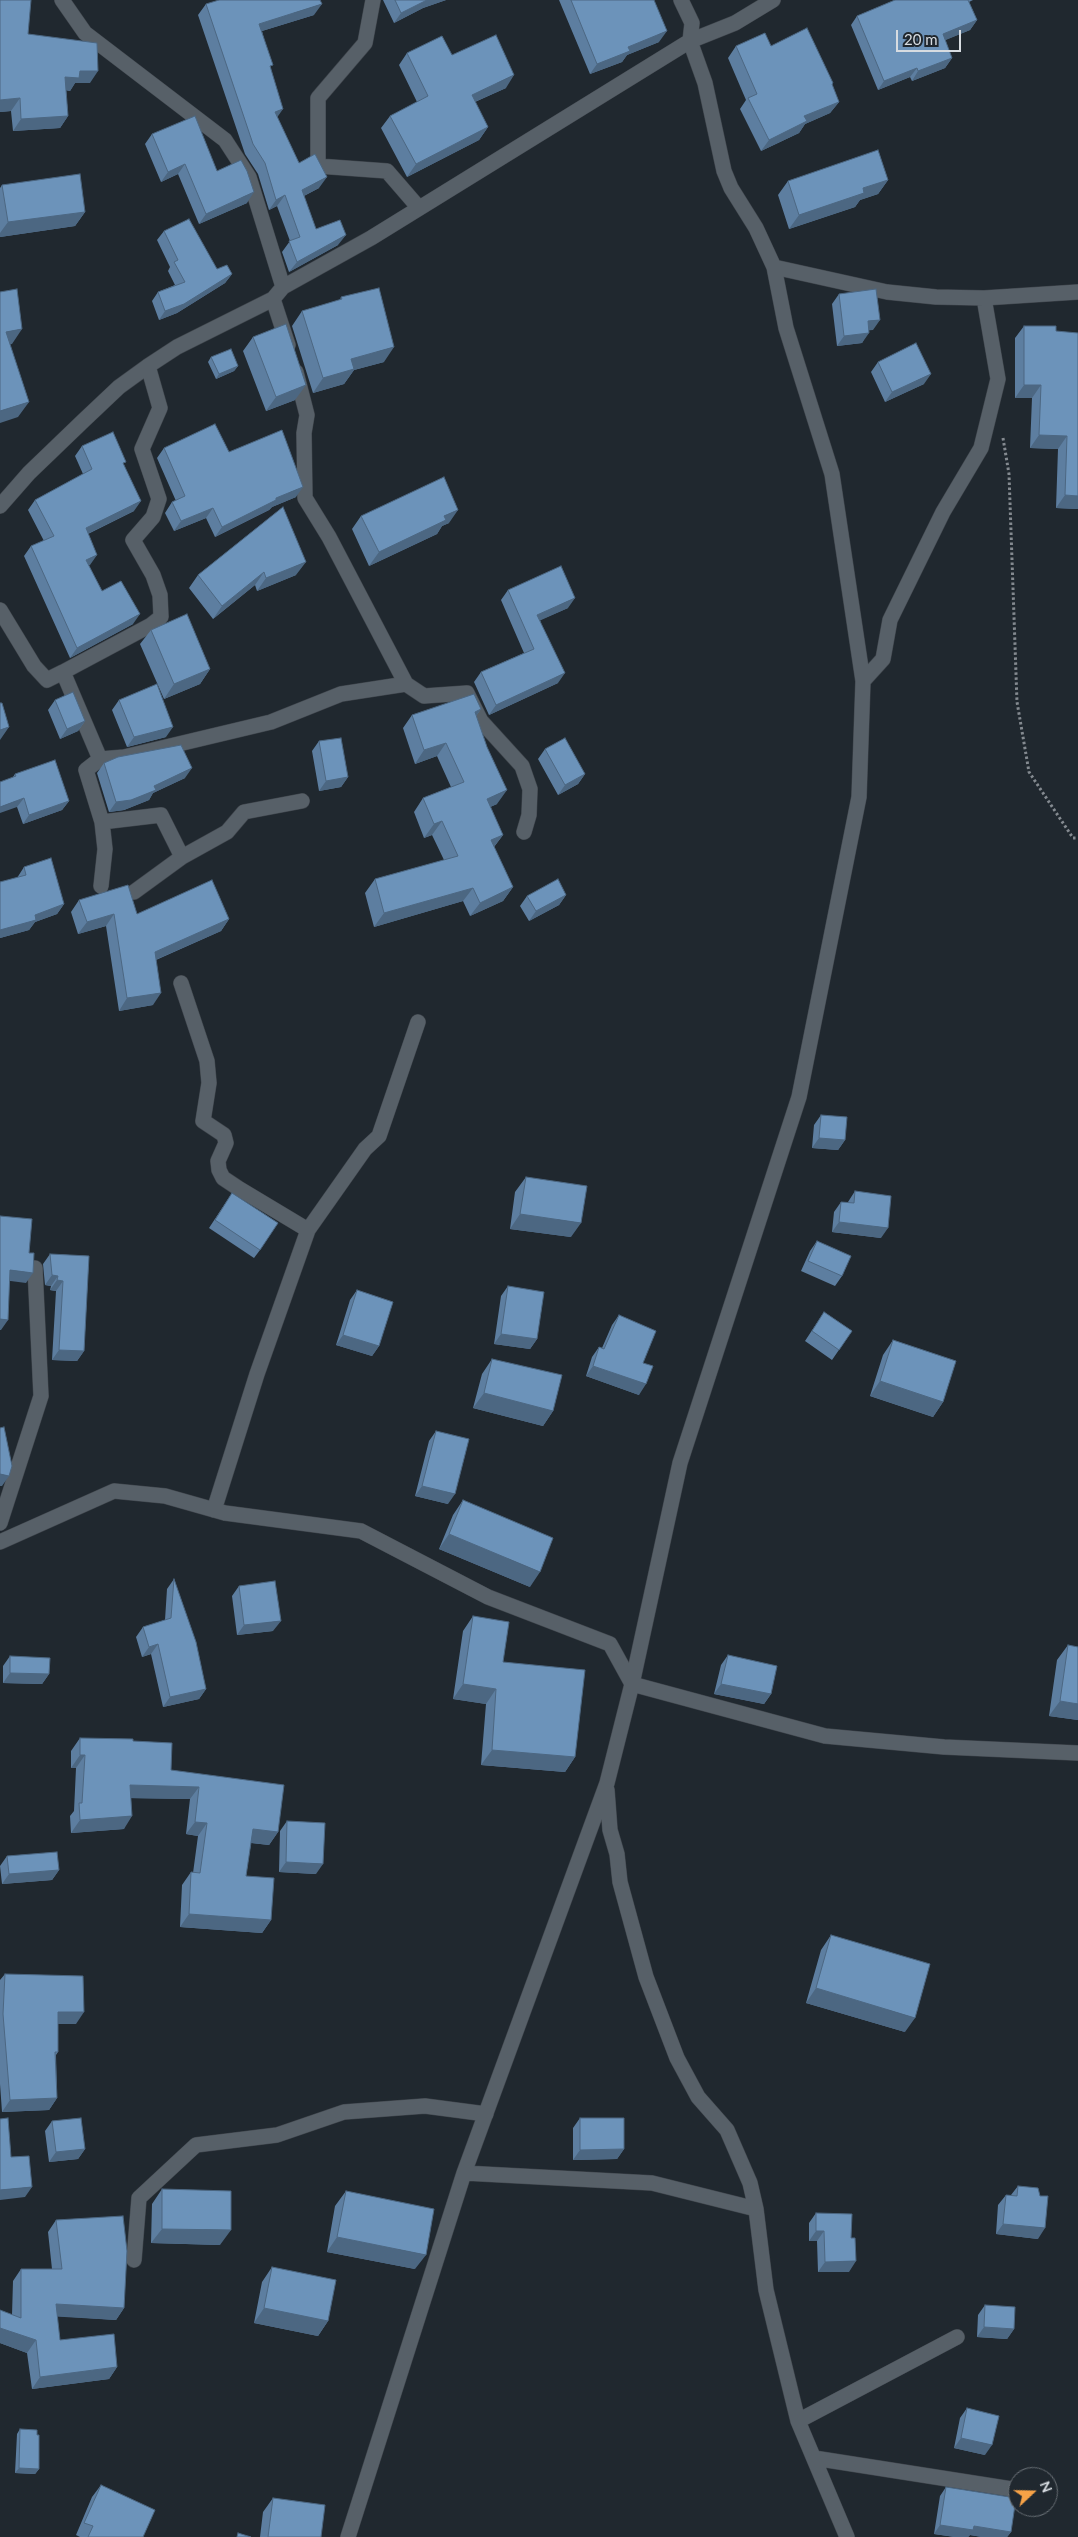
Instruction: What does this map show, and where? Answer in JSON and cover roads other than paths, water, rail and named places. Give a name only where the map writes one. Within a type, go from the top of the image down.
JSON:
[{"type":"street","points":[[62,0],[85,33],[225,140],[249,176],[283,287]]},
{"type":"street","points":[[373,0],[365,43],[318,98],[318,166],[388,171],[419,208]]},
{"type":"street","points":[[348,2537],[464,2173],[607,1783],[632,1684],[680,1463],[799,1097],[859,797],[862,681],[832,474],[786,328],[774,267],[756,228],[731,188],[724,170],[705,83],[690,41],[692,23],[681,0]]},
{"type":"street","points":[[0,506],[29,473],[119,387],[177,347],[273,299],[283,287],[419,208],[690,41],[735,23],[773,0]]},
{"type":"street","points":[[692,23],[735,23]]},
{"type":"street","points":[[774,267],[887,292],[936,297],[984,298],[1078,292]]},
{"type":"street","points":[[862,681],[883,659],[890,620],[942,512],[981,448],[998,379],[984,298]]},
{"type":"street","points":[[273,299],[305,399],[307,415],[304,433],[305,498],[329,537],[406,684],[424,696],[467,693],[481,721],[522,766],[530,789],[529,815],[524,832]]},
{"type":"street","points":[[0,610],[34,666],[47,680],[151,625],[161,617],[160,595],[153,575],[133,540],[153,517],[160,499],[142,449],[160,408],[148,366]]},
{"type":"street","points":[[63,672],[100,759]]},
{"type":"street","points":[[101,886],[105,849],[102,822],[86,770],[100,759],[124,757],[271,722],[341,694],[406,684]]},
{"type":"street","points":[[134,892],[182,856],[227,832],[244,812],[302,801]]},
{"type":"street","points":[[102,822],[161,815],[182,856]]},
{"type":"street","points":[[181,983],[207,1061],[209,1083],[203,1121],[224,1135],[226,1143],[218,1161],[219,1170],[224,1178],[238,1188],[308,1230]]},
{"type":"street","points":[[214,1510],[257,1374],[308,1230],[364,1149],[379,1136],[418,1022]]},
{"type":"street","points":[[0,1523],[42,1396],[35,1268]]},
{"type":"street","points":[[0,1542],[114,1491],[165,1496],[214,1510],[361,1531],[488,1597],[610,1644],[632,1684],[825,1736],[944,1747],[1078,1753]]},
{"type":"street","points":[[607,1783],[610,1830],[617,1854],[620,1882],[646,1977],[677,2058],[698,2097],[727,2130],[750,2183],[756,2209],[766,2290],[798,2421],[847,2537]]},
{"type":"street","points":[[134,2260],[139,2198],[196,2145],[277,2135],[344,2112],[426,2106],[486,2114]]},
{"type":"street","points":[[464,2173],[652,2183],[756,2209]]},
{"type":"street","points":[[798,2421],[957,2337]]},
{"type":"street","points":[[814,2458],[1008,2488]]}]
